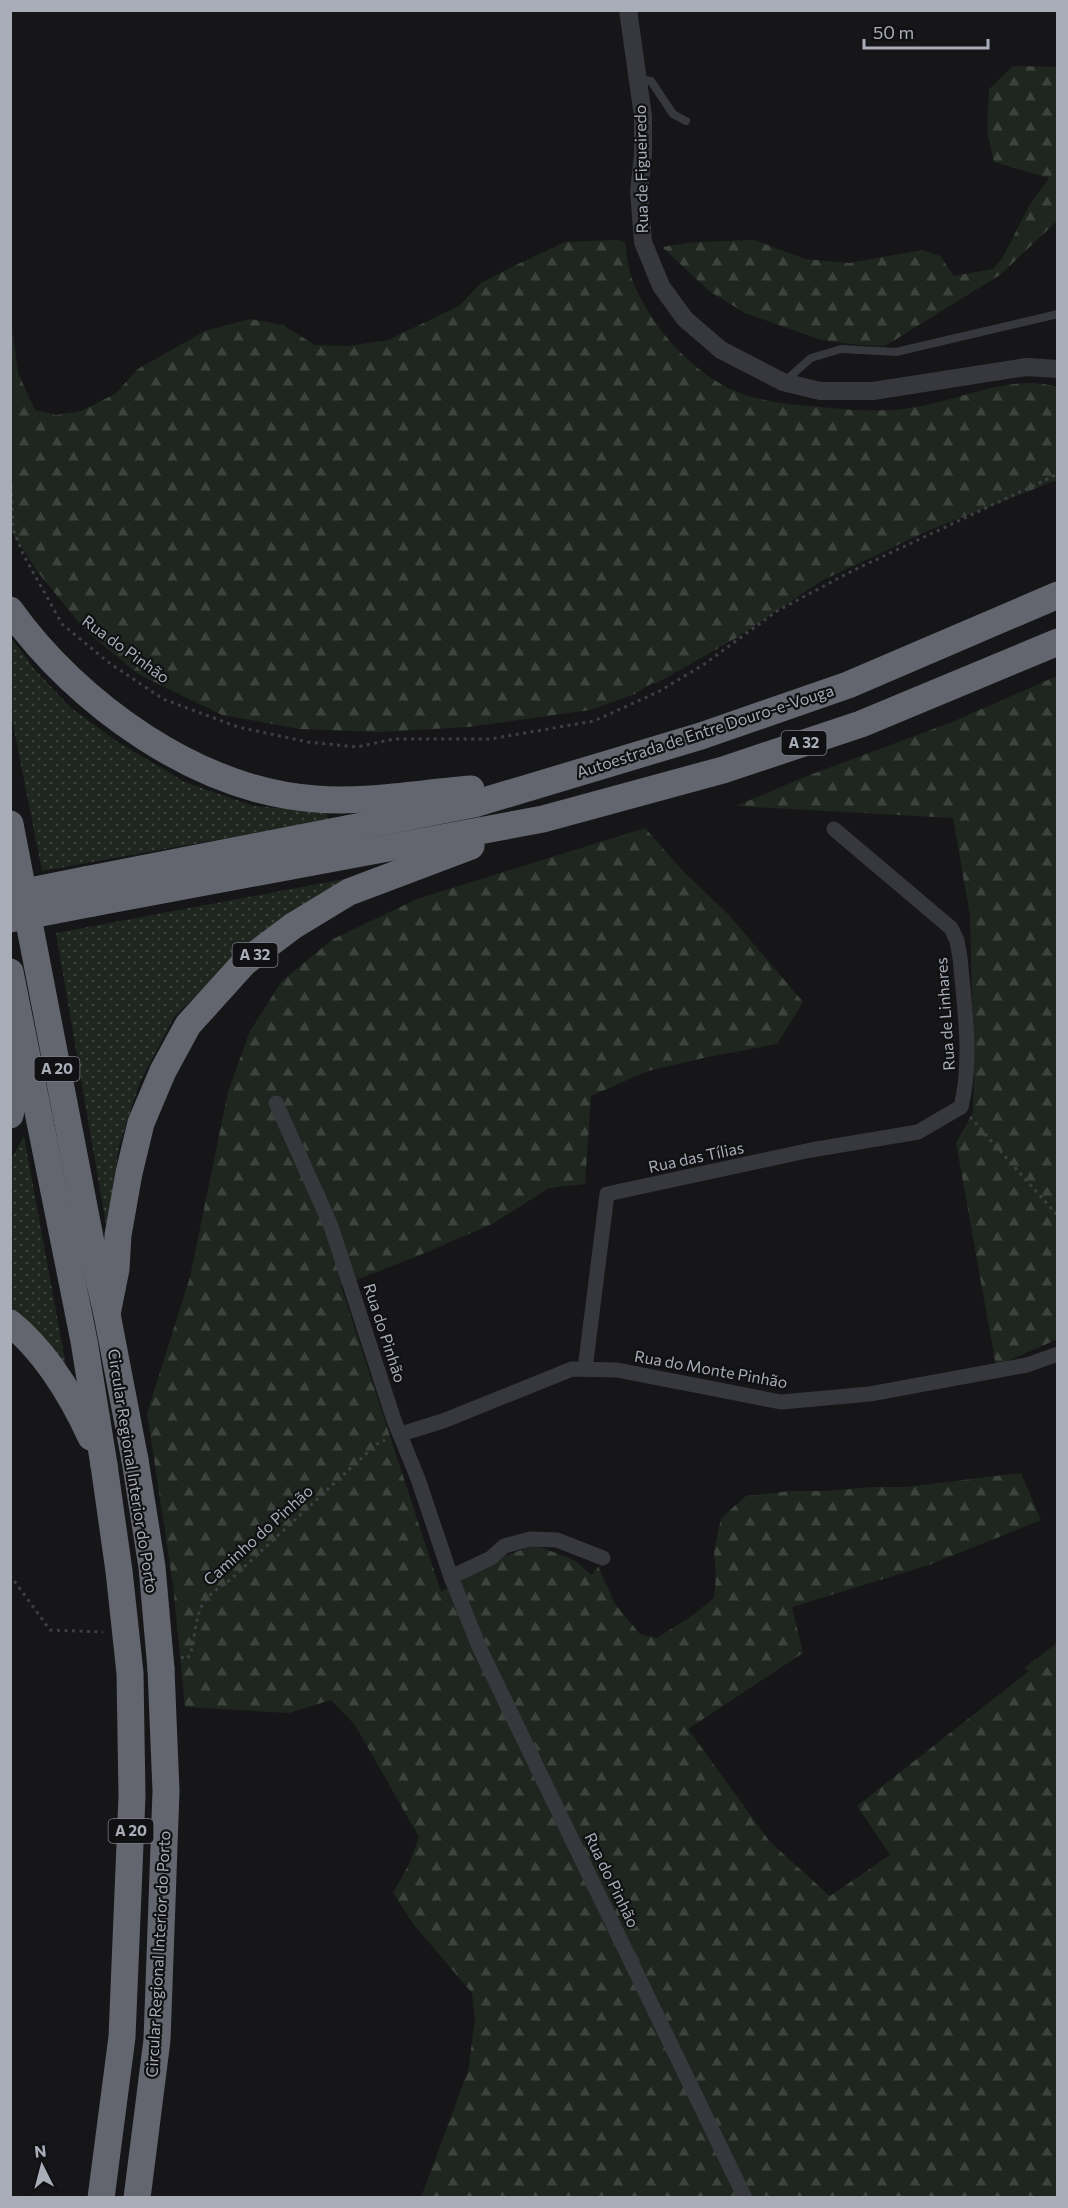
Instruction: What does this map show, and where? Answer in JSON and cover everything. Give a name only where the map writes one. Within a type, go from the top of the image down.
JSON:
[{"type":"highway","name":"Autoestrada de Entre Douro-e-Vouga","points":[[550,781],[701,736],[848,685],[1058,595]]},
{"type":"highway","name":"A 32","points":[[10,610],[23,628],[52,659],[144,738],[181,760],[226,779],[273,793],[315,799],[345,800],[550,781]]},
{"type":"highway","name":"A 32","points":[[107,1314],[116,1269],[118,1235],[129,1173],[141,1123],[163,1071],[188,1025],[244,963],[292,926],[349,892],[543,819],[723,770],[861,724],[1058,642]]},
{"type":"highway","name":"A 32","points":[[10,919],[89,892],[474,804],[550,781]]},
{"type":"highway","name":"A 32","points":[[10,895],[89,892],[543,819]]},
{"type":"highway","name":"Circular Regional Interior do Porto","points":[[10,824],[135,1460],[152,1567],[161,1669],[166,1791],[157,2040],[137,2198]]},
{"type":"highway","name":"Circular Regional Interior do Porto","points":[[10,972],[84,1341],[119,1571],[129,1673],[132,1796],[122,2037],[101,2198]]},
{"type":"highway","points":[[10,1115],[26,1048]]},
{"type":"highway","points":[[10,1323],[25,1334],[76,1404],[104,1465]]},
{"type":"street","name":"Rua de Figueiredo","points":[[628,10],[643,116],[640,214],[643,242],[656,276],[685,319],[692,325],[722,350],[783,382],[820,391],[873,391],[1026,367],[1058,369]]},
{"type":"street","name":"Rua de Linhares","points":[[834,829],[951,928],[954,934],[960,957],[967,1060],[966,1085],[961,1107]]},
{"type":"street","name":"Rua do Pinhão","points":[[276,1103],[331,1226],[394,1420],[418,1479],[451,1577],[480,1649],[745,2198]]},
{"type":"street","name":"Rua das Tílias","points":[[585,1369],[607,1194],[811,1150],[918,1132],[961,1107]]},
{"type":"street","name":"Rua do Monte Pinhão","points":[[401,1434],[443,1421],[572,1369],[617,1370],[781,1402],[882,1392],[1027,1365],[1058,1354]]},
{"type":"street","points":[[451,1577],[491,1558],[504,1546],[530,1539],[557,1540],[603,1558]]},
{"type":"lane","points":[[637,78],[651,81],[673,114],[686,121]]},
{"type":"lane","points":[[783,382],[811,358],[841,349],[896,352],[1058,314]]},
{"type":"path","name":"Rua do Pinhão","points":[[10,463],[14,529],[23,554],[62,624],[108,662],[164,699],[238,727],[308,742],[357,747],[400,739],[490,739],[594,721],[667,687],[703,665],[777,611],[852,571],[1058,474]]},
{"type":"path","points":[[961,1107],[1058,1216]]},
{"type":"path","name":"Caminho do Pinhão","points":[[176,1655],[187,1659],[192,1653],[201,1604],[213,1592],[230,1580],[377,1444],[401,1434]]},
{"type":"path","points":[[10,1575],[50,1630],[99,1630],[110,1634]]},
{"type":"green space","points":[[1013,66],[1057,67],[1057,221],[1000,275],[885,346],[821,340],[745,313],[709,291],[662,247],[695,242],[755,240],[805,259],[849,263],[922,250],[940,256],[954,276],[993,269],[1003,257],[1029,206],[1049,178],[994,162],[987,131],[989,89]]},
{"type":"green space","points":[[618,240],[625,242],[633,282],[660,329],[698,368],[712,379],[739,393],[786,403],[881,410],[933,404],[1004,385],[1022,383],[1057,387],[1057,480],[930,530],[821,581],[738,637],[635,694],[590,710],[468,727],[381,732],[300,729],[222,715],[138,674],[85,630],[37,571],[11,531],[11,320],[18,373],[35,410],[56,415],[81,411],[115,394],[138,369],[205,331],[250,319],[283,325],[315,345],[348,346],[388,340],[459,306],[481,283],[565,242]]},
{"type":"green space","points":[[10,636],[35,670],[71,708],[118,742],[185,782],[254,806],[326,812],[328,820],[42,871],[11,714]]},
{"type":"green space","points":[[1057,676],[1058,1339],[996,1366],[956,1143],[973,1113],[974,1077],[970,915],[953,818],[736,806],[807,776],[952,722]]},
{"type":"green space","points":[[645,828],[683,871],[729,915],[803,1002],[777,1044],[648,1071],[591,1096],[585,1184],[549,1188],[494,1223],[341,1286],[441,1592],[499,1558],[535,1545],[574,1560],[592,1575],[598,1566],[615,1604],[640,1634],[657,1638],[693,1615],[714,1598],[716,1576],[714,1551],[721,1518],[746,1496],[790,1491],[907,1487],[1021,1473],[1041,1520],[929,1565],[792,1607],[803,1653],[688,1729],[770,1842],[830,1896],[890,1855],[857,1806],[1029,1671],[1024,1668],[1057,1643],[1057,2197],[421,2197],[468,2071],[475,2019],[472,1993],[414,1925],[393,1893],[409,1864],[419,1837],[355,1725],[331,1700],[289,1713],[185,1707],[173,1585],[147,1413],[190,1277],[228,1092],[250,1031],[282,981],[333,939],[417,899]]},
{"type":"green space","points":[[355,877],[233,960],[174,1017],[140,1082],[119,1146],[107,1231],[56,933]]},
{"type":"green space","points":[[24,1136],[67,1371],[11,1315],[10,1161]]}]
